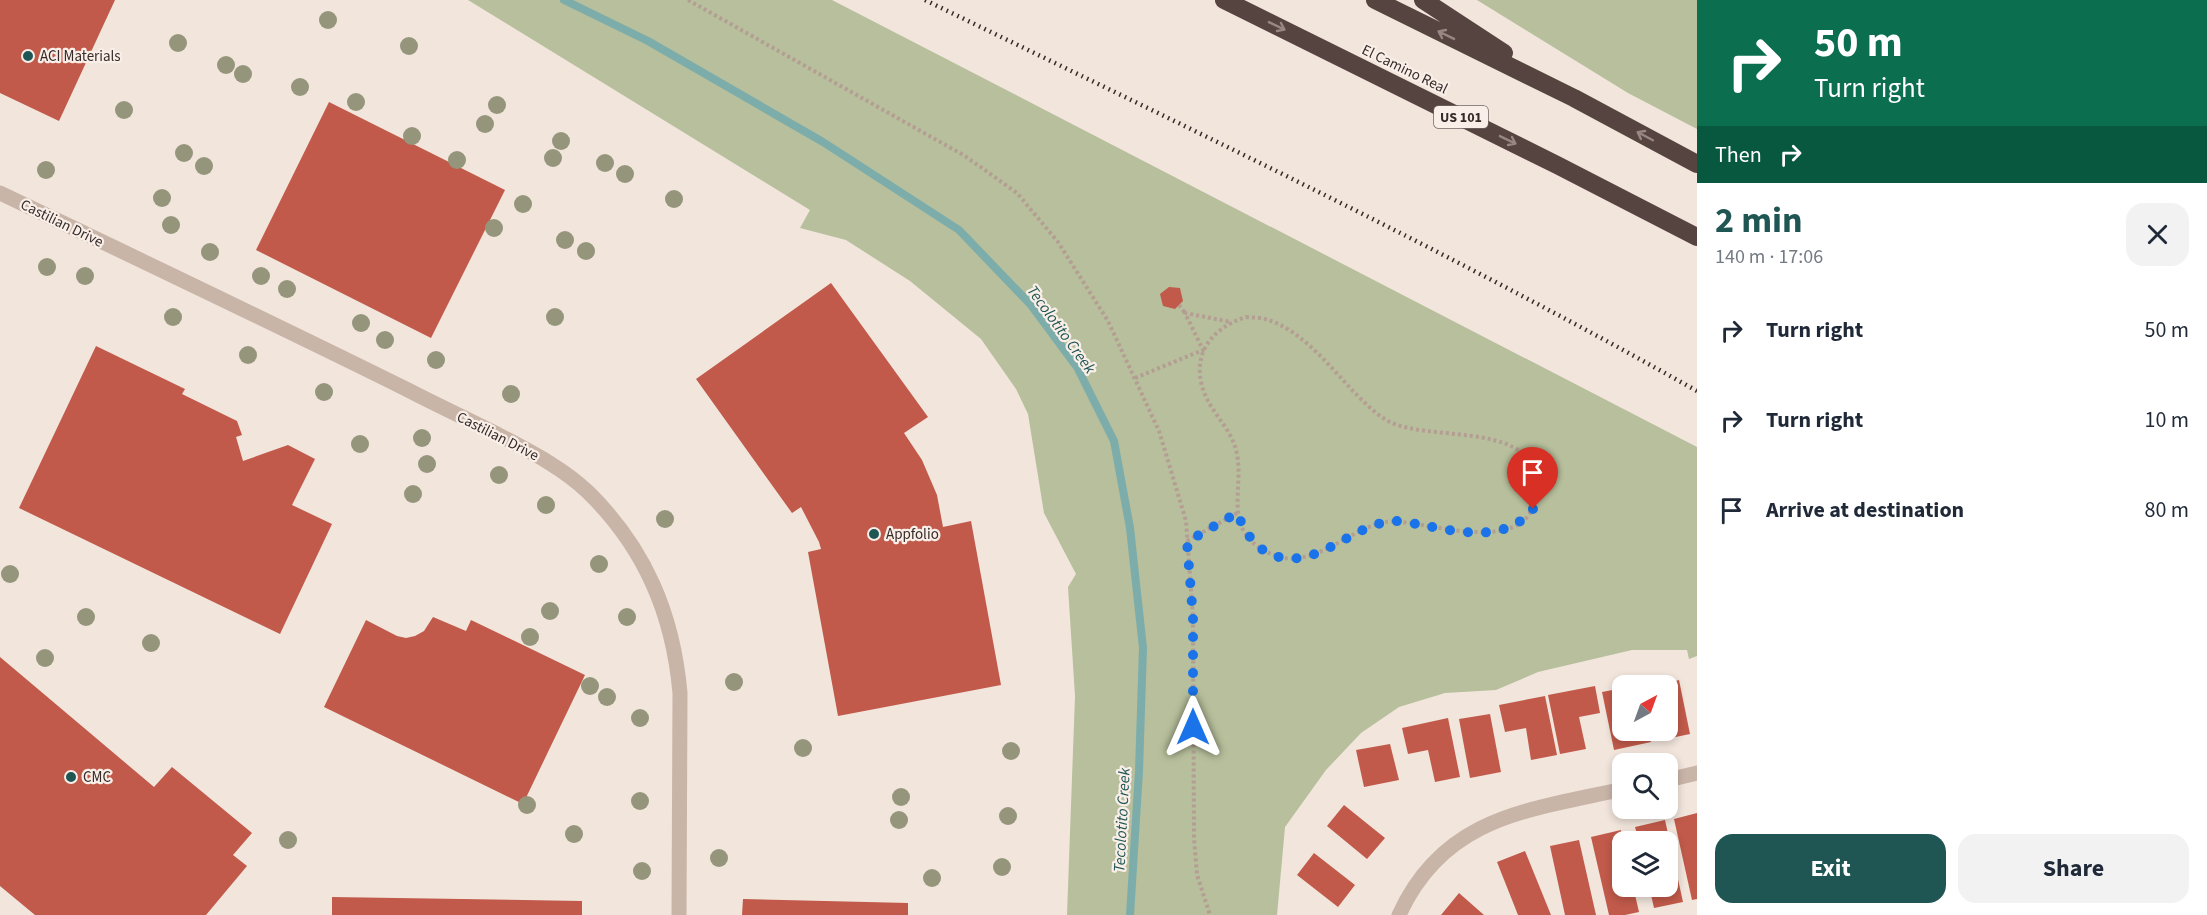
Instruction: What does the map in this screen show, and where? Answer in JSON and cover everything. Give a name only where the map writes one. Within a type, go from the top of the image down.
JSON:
[{"type":"highway","name":"El Camino Real","points":[[1224,0],[1546,159],[1697,237]]},
{"type":"highway","points":[[1375,0],[1574,98],[1697,164]]},
{"type":"highway","points":[[1423,0],[1574,98]]},
{"type":"street","name":"Castilian Drive","points":[[0,193],[364,368],[533,453],[586,491],[609,514],[634,547],[652,580],[672,636],[678,665],[680,704],[679,915]]},
{"type":"street","points":[[1678,778],[1697,773]]},
{"type":"street","points":[[1399,915],[1409,894],[1427,870],[1452,845],[1483,825],[1520,812],[1612,791]]},
{"type":"path","points":[[688,0],[965,156],[1017,193],[1058,242],[1108,321],[1159,431],[1186,521],[1193,617],[1194,838],[1197,875],[1210,915]]},
{"type":"path","points":[[1179,305],[1203,350]]},
{"type":"path","points":[[1185,313],[1232,322]]},
{"type":"path","points":[[1246,317],[1265,319],[1286,329],[1317,352],[1369,408],[1389,421],[1414,430],[1497,440],[1514,447],[1530,461],[1536,475],[1537,492],[1533,509],[1524,521],[1511,528],[1482,533],[1447,530],[1409,522],[1387,522],[1359,531],[1319,553],[1301,558],[1282,557],[1268,553],[1254,543],[1245,531],[1237,513],[1239,468],[1237,453],[1232,437],[1207,399],[1201,381],[1203,350],[1208,341],[1232,322],[1246,317]]},
{"type":"path","points":[[1134,378],[1203,350]]},
{"type":"path","points":[[1187,542],[1237,513]]},
{"type":"green space","points":[[468,0],[832,0],[1697,447],[1697,656],[1689,659],[1687,650],[1632,650],[1538,672],[1496,690],[1445,693],[1399,707],[1361,733],[1326,770],[1285,827],[1277,915],[1067,915],[1075,696],[1068,587],[1076,574],[1044,513],[1028,414],[1016,389],[981,339],[910,281],[846,240],[800,228],[810,210]]},
{"type":"green space","points":[[1477,0],[1697,0],[1697,129],[1628,93]]},
{"type":"building","points":[[0,0],[115,0],[59,121],[0,93]]},
{"type":"building","points":[[329,102],[505,190],[431,338],[256,250]]},
{"type":"building","points":[[831,283],[928,417],[904,433],[922,460],[937,495],[943,527],[971,521],[1001,685],[838,716],[808,552],[821,549],[819,542],[801,507],[792,513],[696,379]]},
{"type":"building","points":[[1169,287],[1180,288],[1183,301],[1175,309],[1163,306],[1160,294]]},
{"type":"building","points":[[96,346],[185,389],[182,394],[237,421],[242,435],[236,437],[243,461],[288,445],[315,459],[292,505],[332,524],[280,634],[19,508]]},
{"type":"building","points":[[433,617],[466,631],[471,620],[585,675],[523,804],[324,707],[366,620],[397,636],[406,638],[424,631]]},
{"type":"building","name":"CMC","points":[[0,657],[154,787],[172,767],[252,833],[233,855],[247,866],[206,915],[35,915],[0,886]]},
{"type":"building","points":[[1678,680],[1690,734],[1678,736]]},
{"type":"building","points":[[1595,686],[1600,713],[1579,717],[1586,749],[1560,754],[1548,695]]},
{"type":"building","points":[[1612,690],[1612,740],[1602,692]]},
{"type":"building","points":[[1545,696],[1557,755],[1531,760],[1526,728],[1505,732],[1499,705]]},
{"type":"building","points":[[1490,714],[1501,772],[1470,778],[1459,719]]},
{"type":"building","points":[[1448,718],[1460,777],[1435,782],[1428,750],[1408,754],[1402,728]]},
{"type":"building","points":[[1612,741],[1651,742],[1614,750]]},
{"type":"building","points":[[1390,744],[1399,780],[1364,787],[1356,750]]},
{"type":"building","points":[[1344,805],[1385,838],[1367,859],[1327,826]]},
{"type":"building","points":[[1697,813],[1697,899],[1692,900],[1674,819]]},
{"type":"building","points":[[1665,820],[1667,831],[1636,831],[1635,827]]},
{"type":"building","points":[[1612,832],[1612,897],[1636,897],[1639,912],[1609,915],[1591,837]]},
{"type":"building","points":[[1579,840],[1596,915],[1565,915],[1550,846]]},
{"type":"building","points":[[1525,851],[1551,915],[1518,915],[1497,862]]},
{"type":"building","points":[[1314,853],[1355,885],[1338,907],[1297,875]]},
{"type":"building","points":[[1678,879],[1683,902],[1654,908],[1652,897],[1678,897]]},
{"type":"building","points":[[1459,893],[1484,915],[1441,915]]},
{"type":"building","points":[[332,897],[582,901],[582,915],[332,915]]},
{"type":"building","points":[[743,899],[908,903],[908,915],[742,915]]},
{"type":"waterway","name":"Tecolotito Creek","points":[[564,0],[648,41],[823,142],[959,230],[1031,305],[1077,367],[1114,441],[1130,528],[1143,648],[1139,771],[1130,915]]},
{"type":"railway","points":[[925,0],[1410,238],[1697,391]]},
{"type":"place","name":"ACI Materials","points":[[28,56]]},
{"type":"place","name":"Appfolio","points":[[874,534]]},
{"type":"place","name":"CMC","points":[[71,777]]},
{"type":"route","points":[[1193,727],[1193,617],[1187,542],[1237,513],[1245,531],[1254,543],[1268,553],[1282,557],[1301,558],[1319,553],[1359,531],[1387,522],[1409,522],[1447,530],[1482,533],[1511,528],[1524,521],[1533,509]]}]
